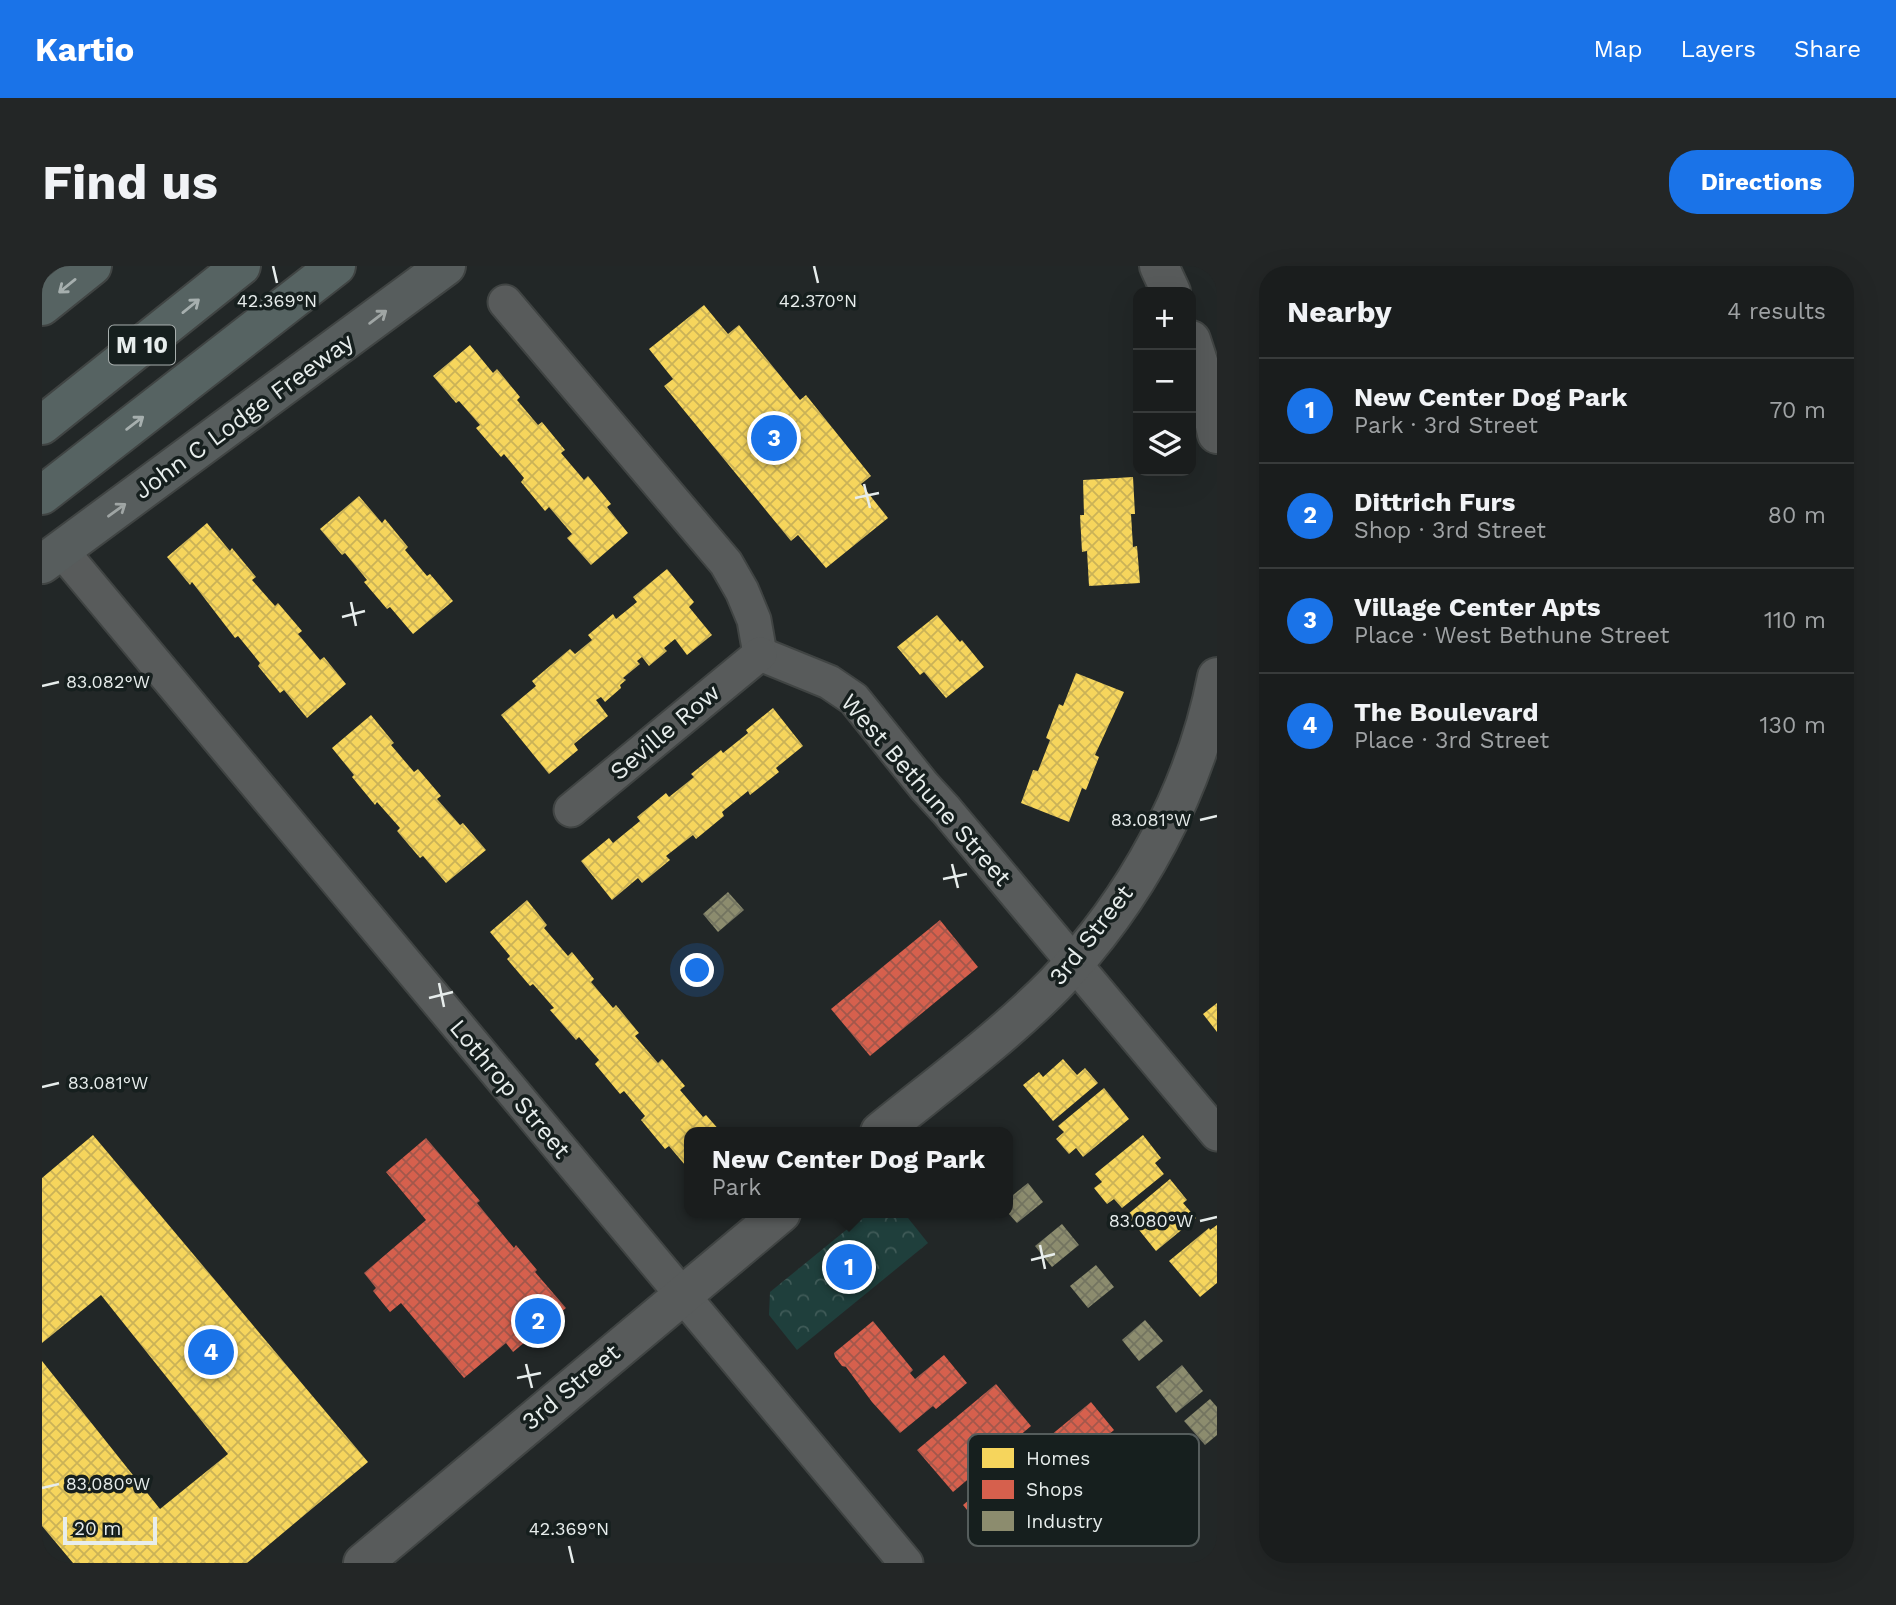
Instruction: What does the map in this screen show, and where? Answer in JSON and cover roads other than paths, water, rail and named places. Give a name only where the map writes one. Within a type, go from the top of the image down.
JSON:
[{"type":"highway","points":[[42,306],[92,266]]},
{"type":"highway","name":"M 10","points":[[42,425],[241,266]]},
{"type":"highway","points":[[42,495],[336,266]]},
{"type":"main road","name":"John C Lodge Freeway","points":[[52,557],[446,266]]},
{"type":"street","points":[[1158,266],[1168,287]]},
{"type":"street","points":[[505,303],[726,563],[754,620],[760,654]]},
{"type":"street","points":[[1194,350],[1217,434]]},
{"type":"street","name":"Lothrop Street","points":[[52,557],[681,1294],[906,1563]]},
{"type":"street","name":"Seville Row","points":[[571,810],[760,654]]},
{"type":"street","name":"West Bethune Street","points":[[760,654],[829,682],[854,699],[1217,1134]]},
{"type":"street","name":"3rd Street","points":[[886,1127],[1023,1014],[1073,964],[1124,896],[1148,859],[1173,811],[1202,736],[1217,677]]},
{"type":"street","name":"3rd Street","points":[[363,1563],[775,1218]]},
{"type":"place","name":"Village Center Apts","points":[[774,438]]},
{"type":"place","name":"New Center Dog Park","points":[[849,1267]]},
{"type":"place","name":"Dittrich Furs","points":[[538,1321]]},
{"type":"place","name":"The Boulevard","points":[[211,1352]]}]
